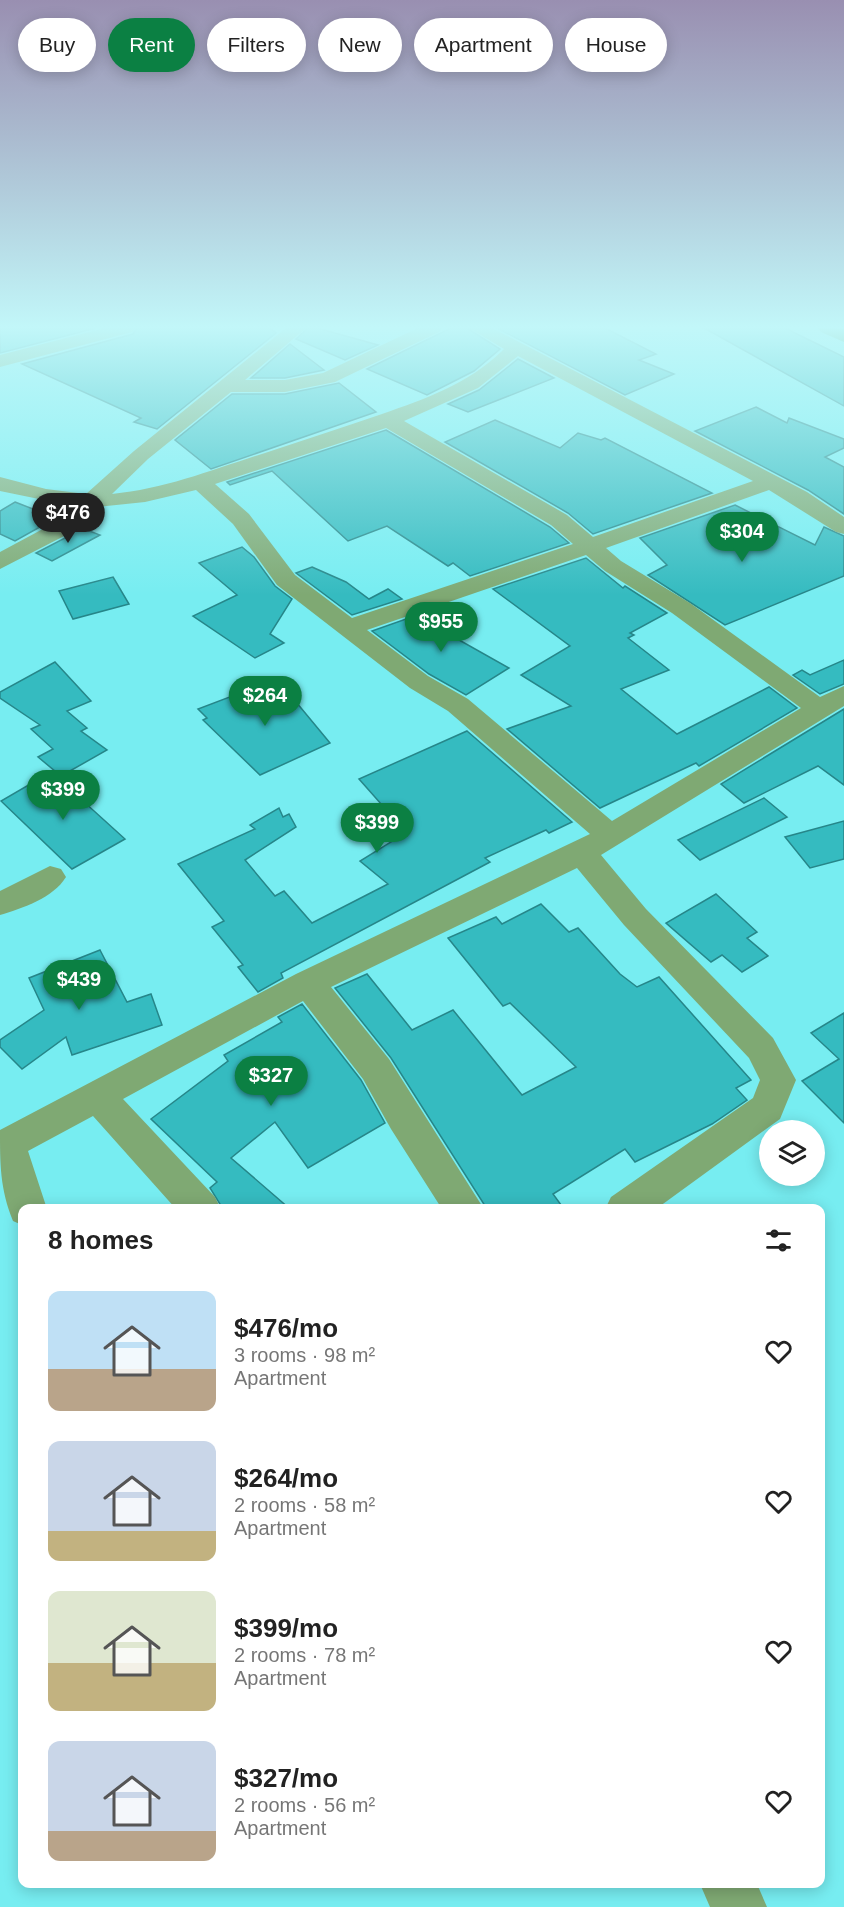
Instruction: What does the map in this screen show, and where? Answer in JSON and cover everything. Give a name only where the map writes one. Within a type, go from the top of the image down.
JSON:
[{"type":"street","points":[[0,562],[62,528],[141,454],[187,417]]},
{"type":"street","points":[[0,484],[38,494],[93,500],[125,499],[162,492],[391,417]]},
{"type":"street","points":[[647,417],[799,496],[844,527]]},
{"type":"street","points":[[25,1204],[3,1146],[308,983],[595,844],[835,702],[613,566],[591,546],[532,503],[386,419]]},
{"type":"street","points":[[198,480],[241,519],[286,580],[310,601],[350,627],[419,682],[458,705],[541,774],[595,844],[642,924],[760,1048],[778,1080],[767,1108],[632,1204]]},
{"type":"street","points":[[350,627],[591,546],[771,482]]},
{"type":"street","points":[[0,903],[24,894],[50,877]]},
{"type":"street","points":[[308,983],[376,1069],[404,1118],[461,1204]]},
{"type":"street","points":[[97,1096],[196,1204]]},
{"type":"street","points":[[730,1888],[739,1907]]},
{"type":"building","points":[[139,417],[172,417],[157,429],[134,422],[141,418]]},
{"type":"building","points":[[204,417],[362,417],[211,469],[175,440]]},
{"type":"building","points":[[731,417],[775,417],[787,423],[789,418],[844,439],[844,448],[825,457],[844,467],[844,514],[808,490],[695,431]]},
{"type":"building","points":[[495,420],[560,448],[578,433],[601,440],[605,438],[712,493],[593,534],[568,513],[445,442]]},
{"type":"building","points":[[386,430],[550,527],[569,543],[470,576],[453,563],[448,566],[387,526],[348,541],[272,471],[230,485],[227,482]]},
{"type":"building","points":[[15,502],[56,518],[15,541],[0,534],[0,511]]},
{"type":"building","points":[[735,505],[815,545],[824,527],[844,536],[844,576],[725,625],[648,575],[667,565],[640,538]]},
{"type":"building","points":[[79,527],[100,535],[52,561],[36,553],[71,535]]},
{"type":"building","points":[[242,547],[254,557],[275,586],[292,599],[270,634],[284,643],[255,658],[193,616],[237,595],[199,563]]},
{"type":"building","points":[[586,558],[623,588],[625,586],[667,613],[630,633],[634,635],[628,638],[669,670],[621,689],[677,734],[769,687],[797,708],[699,766],[696,763],[600,808],[507,729],[571,706],[521,675],[570,646],[493,589]]},
{"type":"building","points":[[312,567],[346,582],[369,599],[388,589],[402,599],[352,615],[296,573]]},
{"type":"building","points":[[113,577],[129,604],[73,619],[59,591]]},
{"type":"building","points":[[423,613],[441,625],[436,627],[509,668],[466,695],[429,674],[372,631]]},
{"type":"building","points":[[844,660],[844,684],[820,694],[793,675],[802,670],[810,675]]},
{"type":"building","points":[[55,662],[91,701],[67,711],[87,728],[81,731],[107,750],[61,776],[38,757],[53,749],[31,729],[40,725],[0,698],[0,692]]},
{"type":"building","points":[[277,679],[330,743],[260,775],[203,720],[207,718],[198,709]]},
{"type":"building","points":[[844,709],[844,785],[818,766],[744,803],[721,784]]},
{"type":"building","points":[[467,731],[572,822],[549,833],[546,830],[485,858],[490,862],[281,973],[283,978],[258,992],[238,967],[243,965],[212,927],[224,921],[178,864],[255,829],[250,825],[279,808],[283,817],[289,814],[296,827],[245,860],[275,896],[284,891],[312,923],[388,884],[360,861],[404,834],[374,809],[382,805],[359,779]]},
{"type":"building","points":[[51,772],[125,839],[72,869],[1,801]]},
{"type":"building","points":[[764,798],[787,817],[700,860],[678,840]]},
{"type":"building","points":[[844,821],[844,859],[810,868],[785,837]]},
{"type":"building","points":[[716,894],[757,932],[747,938],[768,956],[742,972],[722,955],[711,962],[666,923]]},
{"type":"building","points":[[541,904],[569,932],[578,928],[620,974],[637,987],[659,977],[751,1080],[736,1088],[747,1100],[712,1124],[635,1162],[625,1149],[553,1194],[560,1204],[484,1204],[391,1058],[335,988],[367,974],[412,1030],[453,1010],[522,1095],[576,1067],[510,1003],[503,1006],[448,938],[496,917],[502,924]]},
{"type":"building","points":[[100,950],[127,1002],[151,994],[162,1025],[72,1055],[66,1037],[22,1069],[0,1047],[0,1040],[44,1010],[29,978]]},
{"type":"building","points":[[302,1004],[361,1080],[385,1123],[308,1168],[275,1122],[231,1158],[284,1204],[220,1204],[210,1188],[217,1182],[151,1119],[228,1061],[224,1055],[282,1022],[278,1017]]},
{"type":"building","points":[[844,1013],[844,1123],[802,1081],[839,1059],[811,1033]]}]
